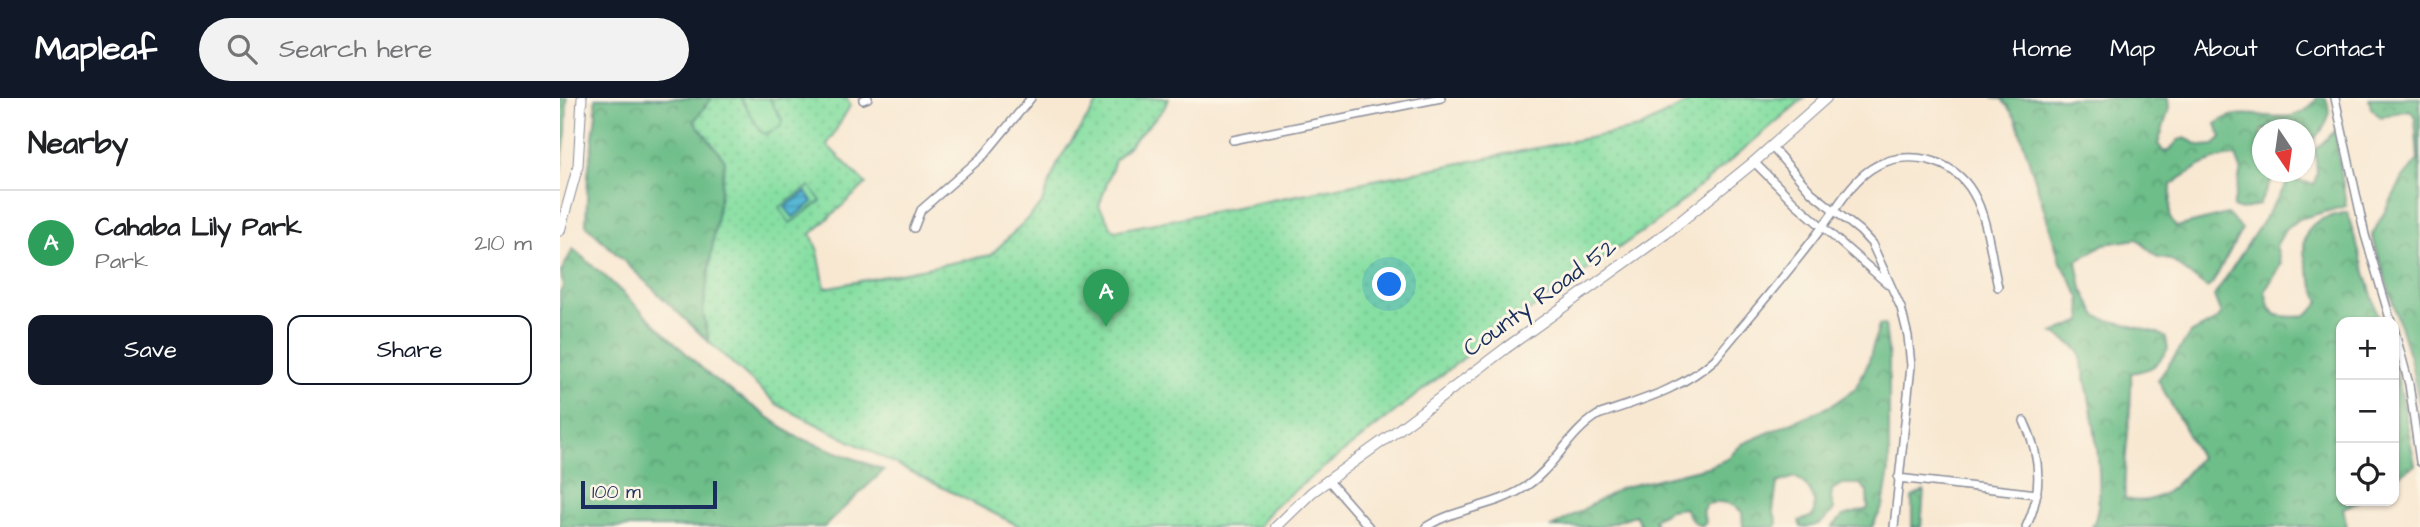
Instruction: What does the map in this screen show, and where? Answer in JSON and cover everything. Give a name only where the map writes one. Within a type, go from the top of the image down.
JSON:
[{"type":"main road","name":"County Road 52","points":[[1276,527],[1300,502],[1328,480],[1665,234],[1754,162],[1825,98]]},
{"type":"street","points":[[560,231],[578,166],[582,98]]},
{"type":"street","points":[[914,228],[922,210],[984,155],[1031,98]]},
{"type":"street","points":[[1233,140],[1441,98]]},
{"type":"street","points":[[2335,98],[2365,235],[2390,317]]},
{"type":"street","points":[[1771,146],[1811,192],[1860,231],[1872,244],[1880,257],[1905,322],[1910,380],[1894,527]]},
{"type":"street","points":[[1426,527],[1446,516],[1519,491],[1540,475],[1586,422],[1668,391],[1704,369],[1715,359],[1861,177],[1885,162],[1913,157],[1941,163],[1964,180],[1975,196],[1981,214],[1997,287]]},
{"type":"street","points":[[1754,162],[1794,203],[1890,285]]},
{"type":"street","points":[[2399,347],[2409,384],[2420,462]]},
{"type":"street","points":[[2024,421],[2035,451],[2038,473],[2037,494],[2026,527]]},
{"type":"street","points":[[1898,478],[2037,494]]},
{"type":"street","points":[[1328,480],[1368,527]]},
{"type":"green space","points":[[560,98],[567,98],[566,132],[560,174]]},
{"type":"green space","points":[[595,98],[712,98],[694,121],[725,160],[703,312],[709,342],[586,225],[588,175],[596,115]]},
{"type":"green space","points":[[712,98],[847,98],[850,106],[827,145],[866,184],[811,234],[818,251],[825,288],[991,255],[1041,205],[1059,160],[1101,98],[1169,98],[1163,110],[1115,160],[1099,206],[1114,231],[1639,128],[1697,98],[1804,98],[1666,215],[1484,342],[1272,508],[1258,527],[1021,527],[778,405],[709,342],[703,312],[694,121]]},
{"type":"green space","points":[[741,98],[769,98],[782,120],[781,126],[766,134],[761,132]]},
{"type":"green space","points":[[1992,98],[2168,98],[2169,109],[2158,144],[2164,152],[2170,150],[2178,140],[2185,138],[2201,146],[2214,145],[2221,137],[2216,124],[2228,117],[2294,115],[2306,110],[2317,98],[2325,98],[2329,113],[2325,126],[2315,137],[2315,119],[2252,119],[2252,182],[2270,182],[2259,205],[2241,210],[2233,207],[2241,169],[2236,156],[2194,169],[2171,185],[2170,218],[2176,227],[2227,214],[2242,229],[2212,284],[2207,288],[2171,260],[2158,258],[2137,239],[2104,244],[2077,261],[2082,289],[2097,317],[2158,333],[2166,338],[2168,349],[2156,364],[2149,369],[2131,373],[2125,499],[2149,500],[2177,484],[2200,457],[2158,380],[2190,334],[2217,320],[2221,314],[2214,296],[2288,182],[2314,184],[2317,172],[2315,150],[2335,131],[2346,206],[2299,219],[2286,228],[2276,246],[2281,264],[2265,291],[2269,306],[2276,315],[2300,316],[2315,308],[2320,302],[2305,258],[2306,236],[2311,227],[2320,220],[2347,212],[2378,317],[2336,317],[2336,506],[2348,506],[2343,508],[2347,527],[2092,527],[2097,513],[2099,474],[2095,429],[2081,357],[2071,343],[2053,333],[2082,321],[2080,297],[2060,260],[2016,119],[2002,99]]},
{"type":"green space","points":[[2369,98],[2420,98],[2420,406],[2399,317],[2372,235],[2403,178],[2418,160],[2415,117],[2410,110],[2380,117],[2371,108]]},
{"type":"green space","points":[[810,186],[821,201],[790,223],[779,208]]},
{"type":"green space","points":[[573,249],[710,376],[795,436],[884,470],[824,527],[560,527],[560,292],[563,287],[561,272]]},
{"type":"green space","points":[[1885,324],[1889,361],[1889,471],[1883,506],[1872,527],[1832,527],[1843,516],[1868,509],[1867,491],[1860,484],[1842,484],[1832,490],[1834,509],[1827,518],[1816,525],[1801,527],[1799,521],[1813,516],[1814,505],[1808,488],[1795,477],[1777,483],[1773,511],[1776,527],[1743,527],[1742,512],[1722,502],[1707,504],[1702,511],[1706,522],[1701,526],[1693,521],[1684,508],[1670,510],[1654,519],[1656,527],[1642,527],[1635,515],[1600,527],[1552,527],[1621,488],[1711,466],[1727,459],[1742,444],[1832,405],[1855,389],[1868,364],[1879,325]]},
{"type":"green space","points":[[2399,385],[2401,392],[2415,465],[2399,475]]},
{"type":"green space","points":[[1924,491],[1921,527],[1912,527],[1912,497]]},
{"type":"water","points":[[806,192],[813,202],[793,217],[785,207]]},
{"type":"place","name":"Cahaba Lily Park","points":[[1106,327]]}]
